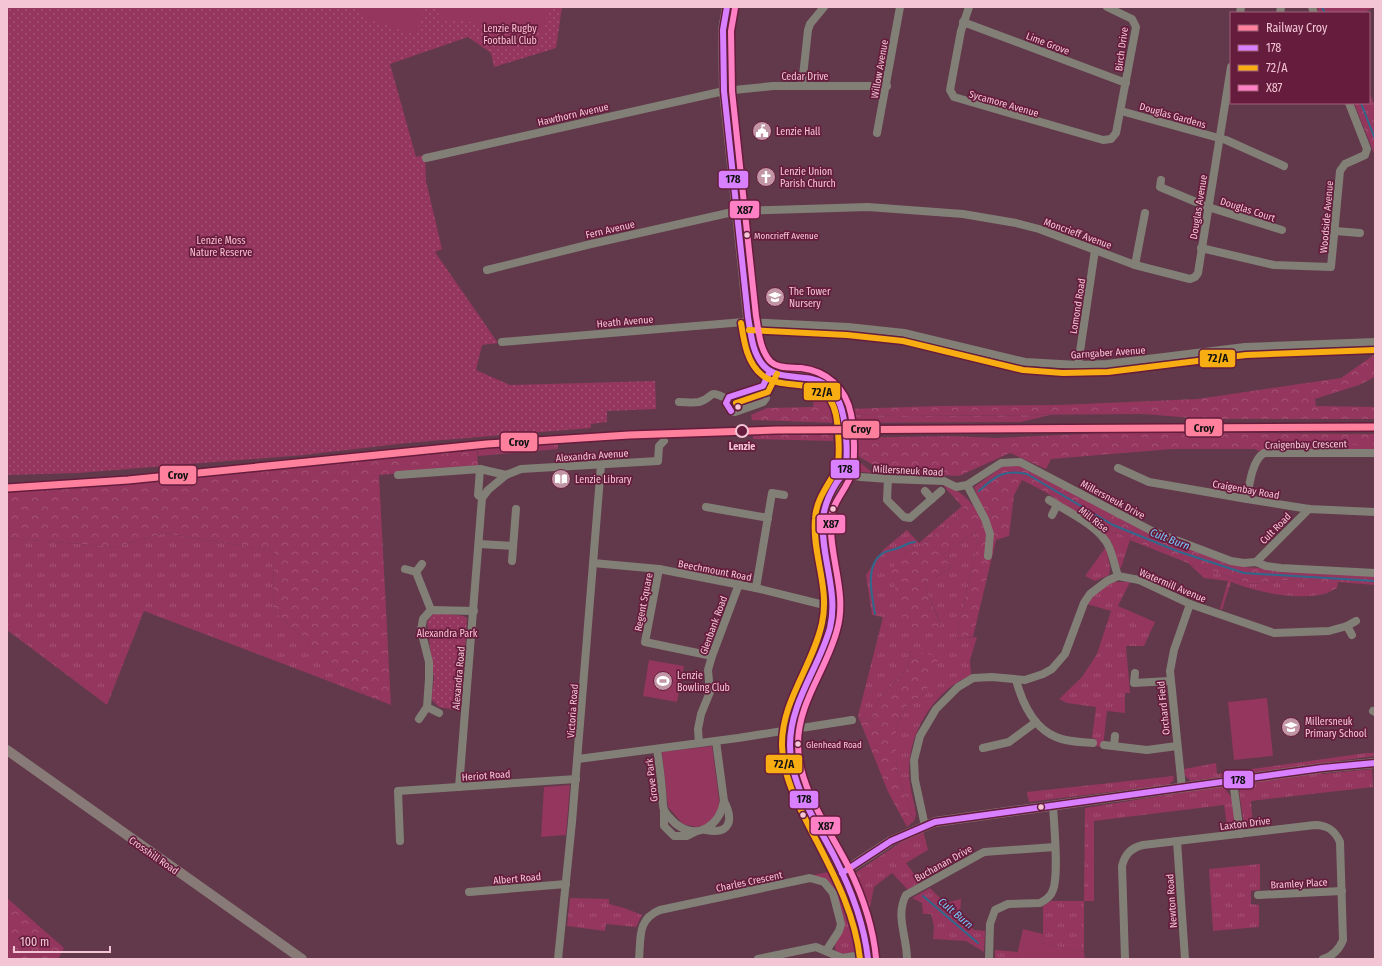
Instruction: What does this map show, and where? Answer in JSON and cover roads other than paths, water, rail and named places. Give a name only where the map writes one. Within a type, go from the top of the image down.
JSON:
[{"type":"main road","points":[[727,7],[723,30],[724,91],[749,322],[755,353],[764,367],[770,371],[783,376],[802,376],[818,381],[836,394],[842,405],[844,416],[844,474],[827,500],[823,518],[824,545],[832,607],[831,625],[795,709],[791,730],[792,761],[800,791],[842,873],[861,920],[868,957]]},
{"type":"main road","name":"Crosshill Road","points":[[7,750],[302,959]]},
{"type":"main road","points":[[842,873],[891,841],[924,826],[944,820],[1346,765],[1375,763]]},
{"type":"street","points":[[802,86],[808,30],[810,24],[824,7]]},
{"type":"street","name":"Willow Avenue","points":[[878,134],[900,7]]},
{"type":"street","name":"Sycamore Avenue","points":[[969,7],[963,22],[950,90],[951,95],[956,100],[1103,140],[1111,139],[1116,133],[1121,111]]},
{"type":"street","name":"Birch Drive","points":[[1107,7],[1132,19],[1136,27],[1121,111]]},
{"type":"street","name":"Lime Grove","points":[[963,22],[1126,83]]},
{"type":"street","name":"Douglas Avenue","points":[[1195,277],[1198,273],[1230,73]]},
{"type":"street","name":"Cedar Drive","points":[[724,91],[773,86],[887,86]]},
{"type":"street","name":"Hawthorn Avenue","points":[[426,158],[724,91]]},
{"type":"street","name":"Woodside Avenue","points":[[1201,248],[1274,265],[1331,268],[1340,171],[1344,164],[1365,155],[1366,149],[1349,104]]},
{"type":"street","name":"Douglas Gardens","points":[[1121,111],[1219,138]]},
{"type":"street","points":[[1219,138],[1284,166]]},
{"type":"street","name":"Douglas Court","points":[[1162,180],[1160,187],[1208,208],[1282,230]]},
{"type":"street","name":"Moncrieff Avenue","points":[[737,211],[868,207],[963,214],[1016,223],[1039,229],[1135,264],[1180,277],[1190,279],[1195,277]]},
{"type":"street","name":"Fern Avenue","points":[[487,270],[590,244],[737,211]]},
{"type":"street","points":[[1135,264],[1145,213]]},
{"type":"street","points":[[1335,231],[1360,233]]},
{"type":"street","name":"Lomond Road","points":[[1078,365],[1095,250]]},
{"type":"street","name":"Heath Avenue","points":[[502,342],[749,322]]},
{"type":"street","name":"Garngaber Avenue","points":[[749,322],[848,327],[904,333],[1025,362],[1078,365],[1107,364],[1245,347],[1375,342]]},
{"type":"street","points":[[727,399],[726,403],[731,411],[757,405],[763,402],[766,398],[763,386],[770,371]]},
{"type":"street","points":[[727,399],[763,386]]},
{"type":"street","points":[[680,402],[698,402],[712,394],[719,394],[727,399]]},
{"type":"street","name":"Alexandra Avenue","points":[[482,498],[494,484],[521,469],[658,461],[659,446],[664,441]]},
{"type":"street","name":"Craigenbay Crescent","points":[[1247,499],[1256,462],[1260,455],[1264,453],[1375,453]]},
{"type":"street","name":"Millersneuk Drive","points":[[967,485],[1001,463],[1020,462],[1159,534],[1232,561],[1244,563],[1256,562],[1266,566],[1281,568],[1375,573]]},
{"type":"street","name":"Victoria Road","points":[[558,959],[578,759],[601,465]]},
{"type":"street","name":"Craigenbay Road","points":[[1118,468],[1149,482],[1247,499],[1309,509],[1375,512]]},
{"type":"street","points":[[398,475],[480,469],[506,476]]},
{"type":"street","name":"Alexandra Road","points":[[459,787],[479,544],[482,498],[478,495],[480,469]]},
{"type":"street","name":"Millersneuk Road","points":[[844,474],[888,479],[944,481],[956,487],[967,485]]},
{"type":"street","points":[[888,479],[887,500],[904,517],[910,518],[941,491]]},
{"type":"street","points":[[967,485],[985,519],[990,534],[988,556]]},
{"type":"street","points":[[925,491],[932,499]]},
{"type":"street","points":[[756,588],[772,493],[784,495]]},
{"type":"street","name":"Mill Rise","points":[[1049,500],[1083,521],[1103,538],[1109,546],[1118,576]]},
{"type":"street","points":[[1052,515],[1058,505]]},
{"type":"street","points":[[706,507],[768,518]]},
{"type":"street","points":[[512,561],[516,509]]},
{"type":"street","name":"Cult Road","points":[[1256,562],[1309,509]]},
{"type":"street","points":[[479,544],[513,546]]},
{"type":"street","name":"Beechmount Road","points":[[593,563],[659,569],[739,584],[832,607]]},
{"type":"street","points":[[416,572],[422,564]]},
{"type":"street","points":[[405,569],[416,572]]},
{"type":"street","name":"Regent Square","points":[[659,569],[645,642],[712,656]]},
{"type":"street","points":[[416,572],[431,610]]},
{"type":"street","points":[[924,826],[915,780],[914,760],[916,747],[927,721],[945,698],[967,681],[992,677],[1016,680],[1039,676],[1059,663],[1070,643],[1084,603],[1096,588],[1118,576]]},
{"type":"street","name":"Watermill Avenue","points":[[1118,576],[1139,580],[1190,604],[1274,633],[1329,631],[1347,626],[1356,620]]},
{"type":"street","name":"Glenbank Road","points":[[699,743],[698,729],[701,714],[710,692],[708,670],[739,584]]},
{"type":"street","name":"Orchard Field","points":[[1182,788],[1170,681],[1172,656],[1190,604]]},
{"type":"street","points":[[419,719],[427,707],[429,679],[428,662],[421,630],[423,619],[431,610],[474,611]]},
{"type":"street","points":[[1347,626],[1352,635]]},
{"type":"street","points":[[1134,674],[1134,683],[1170,681]]},
{"type":"street","points":[[1016,680],[1021,698],[1036,722],[1048,733],[1057,737],[1083,738],[1093,743]]},
{"type":"street","points":[[427,707],[439,712]]},
{"type":"street","points":[[578,759],[716,741],[852,720]]},
{"type":"street","points":[[983,748],[1009,742],[1036,722]]},
{"type":"street","points":[[1114,746],[1115,736]]},
{"type":"street","name":"Grove Park","points":[[657,749],[664,810],[671,820],[682,828],[695,832],[706,830],[718,820],[724,801],[716,741]]},
{"type":"street","points":[[1104,745],[1147,750],[1177,746]]},
{"type":"street","name":"Heriot Road","points":[[400,841],[398,791],[576,779]]},
{"type":"street","points":[[1233,781],[1240,834]]},
{"type":"street","points":[[989,959],[990,924],[995,910],[1008,904],[1040,903],[1053,891],[1055,884],[1055,848],[1053,806]]},
{"type":"street","name":"Laxton Drive","points":[[1125,959],[1122,866],[1129,852],[1136,847],[1315,825],[1334,831],[1340,842],[1343,940],[1338,950],[1329,957],[1323,959]]},
{"type":"street","name":"Newton Road","points":[[1177,841],[1185,959]]},
{"type":"street","name":"Buchanan Drive","points":[[907,959],[907,943],[901,918],[902,904],[906,895],[984,852],[1055,848]]},
{"type":"street","name":"Charles Crescent","points":[[639,959],[641,929],[644,921],[650,914],[660,910],[810,878],[824,882],[833,893],[841,924],[829,955]]},
{"type":"street","name":"Albert Road","points":[[468,892],[566,884]]},
{"type":"street","name":"Bramley Place","points":[[1258,895],[1342,891]]},
{"type":"street","points":[[758,959],[816,947],[829,955],[842,958],[868,957]]},
{"type":"waterway","points":[[1322,7],[1324,12]]},
{"type":"waterway","points":[[1361,104],[1375,139]]},
{"type":"waterway","name":"Cult Burn","points":[[979,491],[990,481],[1000,475],[1012,472],[1027,474],[1113,525],[1177,551],[1244,573],[1375,581]]},
{"type":"waterway","name":"Cult Burn","points":[[875,614],[871,590],[871,573],[873,565],[877,558],[883,553],[915,542]]},
{"type":"waterway","name":"Cult Burn","points":[[923,896],[978,943]]},
{"type":"rail line","name":"Croy","points":[[7,488],[128,480],[487,444],[629,435],[776,430],[1375,427]]},
{"type":"place","name":"Lenzie Hall","points":[[762,131]]},
{"type":"place","name":"Lenzie Union Parish Church","points":[[766,177]]},
{"type":"place","name":"Moncrieff Avenue","points":[[747,235]]},
{"type":"place","name":"The Tower Nursery","points":[[775,297]]},
{"type":"place","name":"Lenzie","points":[[742,431]]},
{"type":"place","name":"Lenzie Library","points":[[561,479]]},
{"type":"place","name":"Lenzie Bowling Club","points":[[663,681]]},
{"type":"place","name":"Millersneuk Primary School","points":[[1291,727]]},
{"type":"place","name":"Glenhead Road","points":[[798,744]]},
{"type":"park label","name":"Lenzie Rugby Football Club","points":[[510,34]]},
{"type":"park label","name":"Lenzie Moss Nature Reserve","points":[[221,246]]},
{"type":"park label","name":"Alexandra Park","points":[[447,633]]}]
